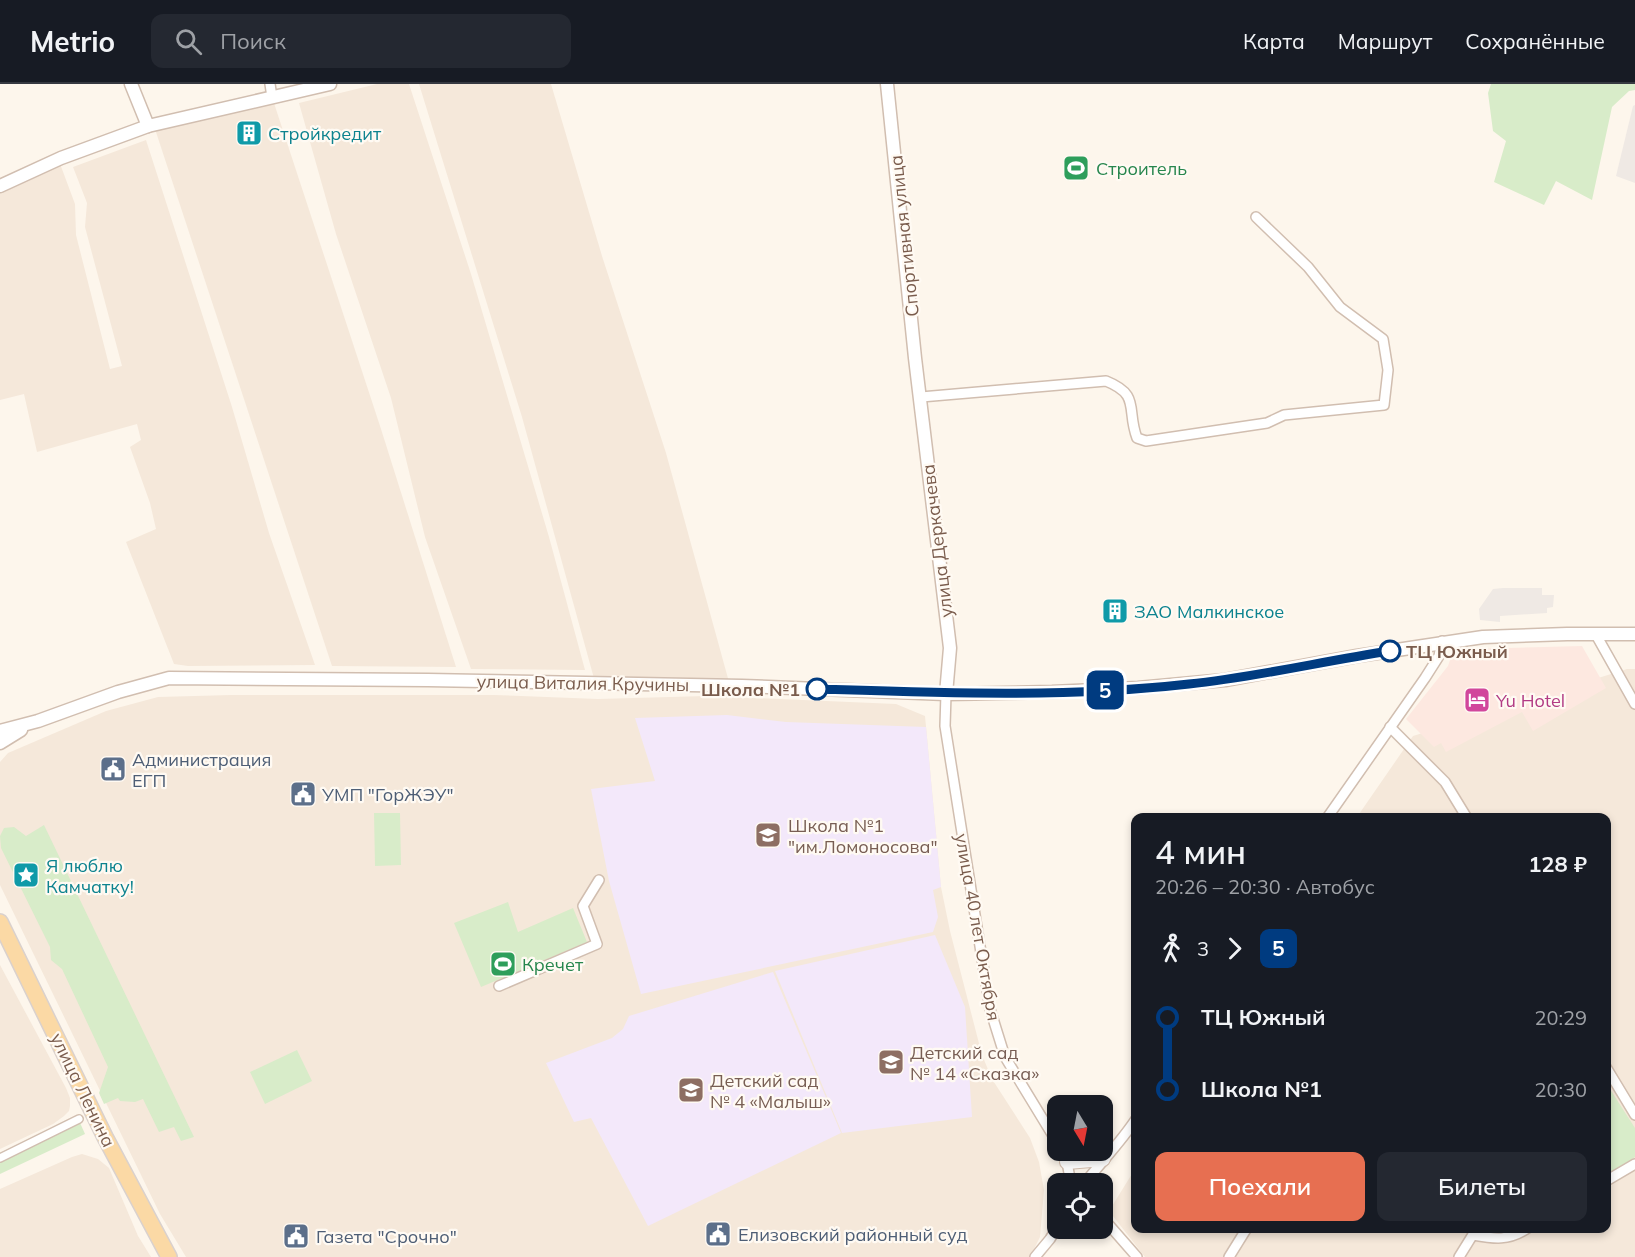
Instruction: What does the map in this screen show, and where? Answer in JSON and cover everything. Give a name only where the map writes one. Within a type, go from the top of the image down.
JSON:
[{"type":"main road","name":"улица Ленина","points":[[0,922],[105,1137],[169,1257]]},
{"type":"street","points":[[131,84],[148,126]]},
{"type":"street","points":[[0,186],[61,158],[148,126],[271,90],[330,84]]},
{"type":"street","name":"Спортивная улица","points":[[887,84],[920,392]]},
{"type":"street","points":[[920,392],[1106,381],[1127,392],[1137,438],[1146,441],[1267,423],[1284,415],[1384,405],[1388,370],[1383,339],[1340,307],[1308,267],[1256,217]]},
{"type":"street","name":"улица Деркачева","points":[[920,392],[950,648],[946,694]]},
{"type":"street","points":[[1595,633],[1635,705]]},
{"type":"street","name":"улица Виталия Кручины","points":[[0,731],[38,721],[118,692],[169,678],[742,686],[946,694],[1052,692],[1188,685],[1483,637],[1635,634]]},
{"type":"street","points":[[1330,813],[1439,656],[1442,642]]},
{"type":"street","name":"улица 40 лет Октября","points":[[946,694],[945,726],[990,1009],[1005,1057],[1047,1126]]},
{"type":"street","name":"улица Виталия Кручины","points":[[0,743],[38,721]]},
{"type":"street","points":[[1390,727],[1445,782],[1464,813]]},
{"type":"street","points":[[499,986],[597,944],[584,906],[599,880]]},
{"type":"street","points":[[1611,1075],[1635,1115]]},
{"type":"street","points":[[0,1158],[79,1119]]},
{"type":"street","points":[[1113,1150],[1131,1127]]},
{"type":"street","points":[[1092,1173],[1101,1161]]},
{"type":"street","points":[[1611,1178],[1635,1164]]},
{"type":"street","points":[[1113,1230],[1137,1257]]},
{"type":"street","points":[[1229,1257],[1244,1233]]},
{"type":"street","points":[[1459,1257],[1474,1233]]},
{"type":"street","points":[[1479,1233],[1500,1239],[1520,1233]]},
{"type":"street","points":[[1035,1257],[1050,1239]]},
{"type":"shaded area","points":[[377,84],[409,84],[471,274],[549,537],[585,670],[471,669],[425,537],[391,398],[336,234],[299,103]]},
{"type":"shaded area","points":[[419,84],[551,84],[602,256],[666,453],[729,682],[595,682],[522,417]]},
{"type":"shaded area","points":[[272,97],[456,667],[332,666],[153,123]]},
{"type":"shaded area","points":[[1635,105],[1635,183],[1616,176]]},
{"type":"shaded area","points":[[146,140],[232,407],[269,533],[315,665],[188,666],[174,664],[126,542],[156,529],[150,503],[130,447],[141,440],[137,424],[37,452],[24,394],[0,400],[0,186],[59,161],[75,204],[76,235],[110,369],[122,366],[85,227],[87,203],[73,167]]},
{"type":"shaded area","points":[[1542,588],[1542,595],[1554,595],[1553,607],[1547,608],[1547,613],[1500,616],[1500,622],[1480,620],[1479,609],[1493,589]]},
{"type":"shaded area","points":[[1582,646],[1606,688],[1533,731],[1522,712],[1446,752],[1441,743],[1434,747],[1406,719],[1448,666],[1450,660],[1470,649]]},
{"type":"shaded area","points":[[1627,669],[1635,669],[1635,1257],[1145,1257],[1113,1216],[1113,1205],[1131,1175],[1131,1233],[1611,1233],[1611,813],[1360,813],[1413,736]]},
{"type":"shaded area","points":[[494,695],[598,699],[706,696],[896,704],[925,716],[941,887],[950,931],[982,1055],[992,1079],[1030,1138],[1039,1162],[1044,1190],[1040,1237],[1030,1257],[186,1257],[160,1214],[0,885],[0,762],[8,753],[106,711],[158,697]]},
{"type":"shaded area","name":"Школа №1 \"им.Ломоносова\"","points":[[727,715],[786,722],[926,727],[941,887],[933,890],[938,917],[933,932],[641,994],[609,881],[591,789],[655,781],[635,718]]},
{"type":"shaded area","name":"Детский сад № 14 «Сказка»","points":[[935,935],[965,1007],[972,1117],[842,1133],[775,971]]},
{"type":"shaded area","points":[[0,965],[66,1088],[70,1106],[69,1111],[53,1124],[0,1149]]},
{"type":"shaded area","name":"Детский сад № 4 «Малыш»","points":[[773,972],[841,1133],[648,1226],[591,1118],[574,1122],[546,1063],[612,1038],[623,1029],[629,1016]]},
{"type":"shaded area","points":[[82,1154],[98,1159],[109,1168],[138,1236],[151,1257],[0,1257],[0,1189]]},
{"type":"green space","points":[[1491,84],[1635,84],[1635,90],[1629,91],[1612,107],[1592,200],[1556,181],[1544,205],[1494,182],[1506,141],[1493,131],[1488,93]]},
{"type":"green space","points":[[374,813],[400,813],[401,865],[375,866]]},
{"type":"green space","points":[[44,825],[194,1137],[181,1141],[174,1127],[159,1132],[143,1099],[135,1102],[120,1101],[118,1098],[104,1104],[99,1093],[108,1067],[62,969],[51,960],[50,947],[1,848],[0,836],[4,828],[14,827],[26,836]]},
{"type":"green space","name":"Кречет","points":[[508,902],[518,932],[573,908],[587,942],[481,987],[454,923]]},
{"type":"green space","points":[[297,1050],[312,1081],[265,1104],[250,1072]]},
{"type":"green space","points":[[1611,1091],[1635,1128],[1635,1157],[1611,1172]]},
{"type":"green space","points":[[77,1116],[85,1134],[0,1174],[0,1153]]},
{"type":"bus line","name":"5","points":[[817,689],[946,694],[1052,692],[1188,685],[1390,651]]},
{"type":"place","name":"Стройкредит","points":[[249,133]]},
{"type":"place","name":"Строитель","points":[[1076,168]]},
{"type":"place","name":"ЗАО Малкинское","points":[[1115,611]]},
{"type":"place","name":"ТЦ Южный","points":[[1390,651]]},
{"type":"place","name":"Школа №1","points":[[817,689]]},
{"type":"place","name":"Yu Hotel","points":[[1477,700]]},
{"type":"place","name":"Администрация ЕГП","points":[[113,769]]},
{"type":"place","name":"УМП \"ГорЖЭУ\"","points":[[303,794]]},
{"type":"place","name":"Школа №1 \"им.Ломоносова\"","points":[[768,835]]},
{"type":"place","name":"Я люблю Камчатку!","points":[[26,875]]},
{"type":"place","name":"Кречет","points":[[503,964]]},
{"type":"place","name":"Детский сад № 14 «Сказка»","points":[[891,1062]]},
{"type":"place","name":"Детский сад № 4 «Малыш»","points":[[691,1090]]},
{"type":"place","name":"Елизовский районный суд","points":[[718,1234]]},
{"type":"place","name":"Газета \"Срочно\"","points":[[296,1236]]}]
